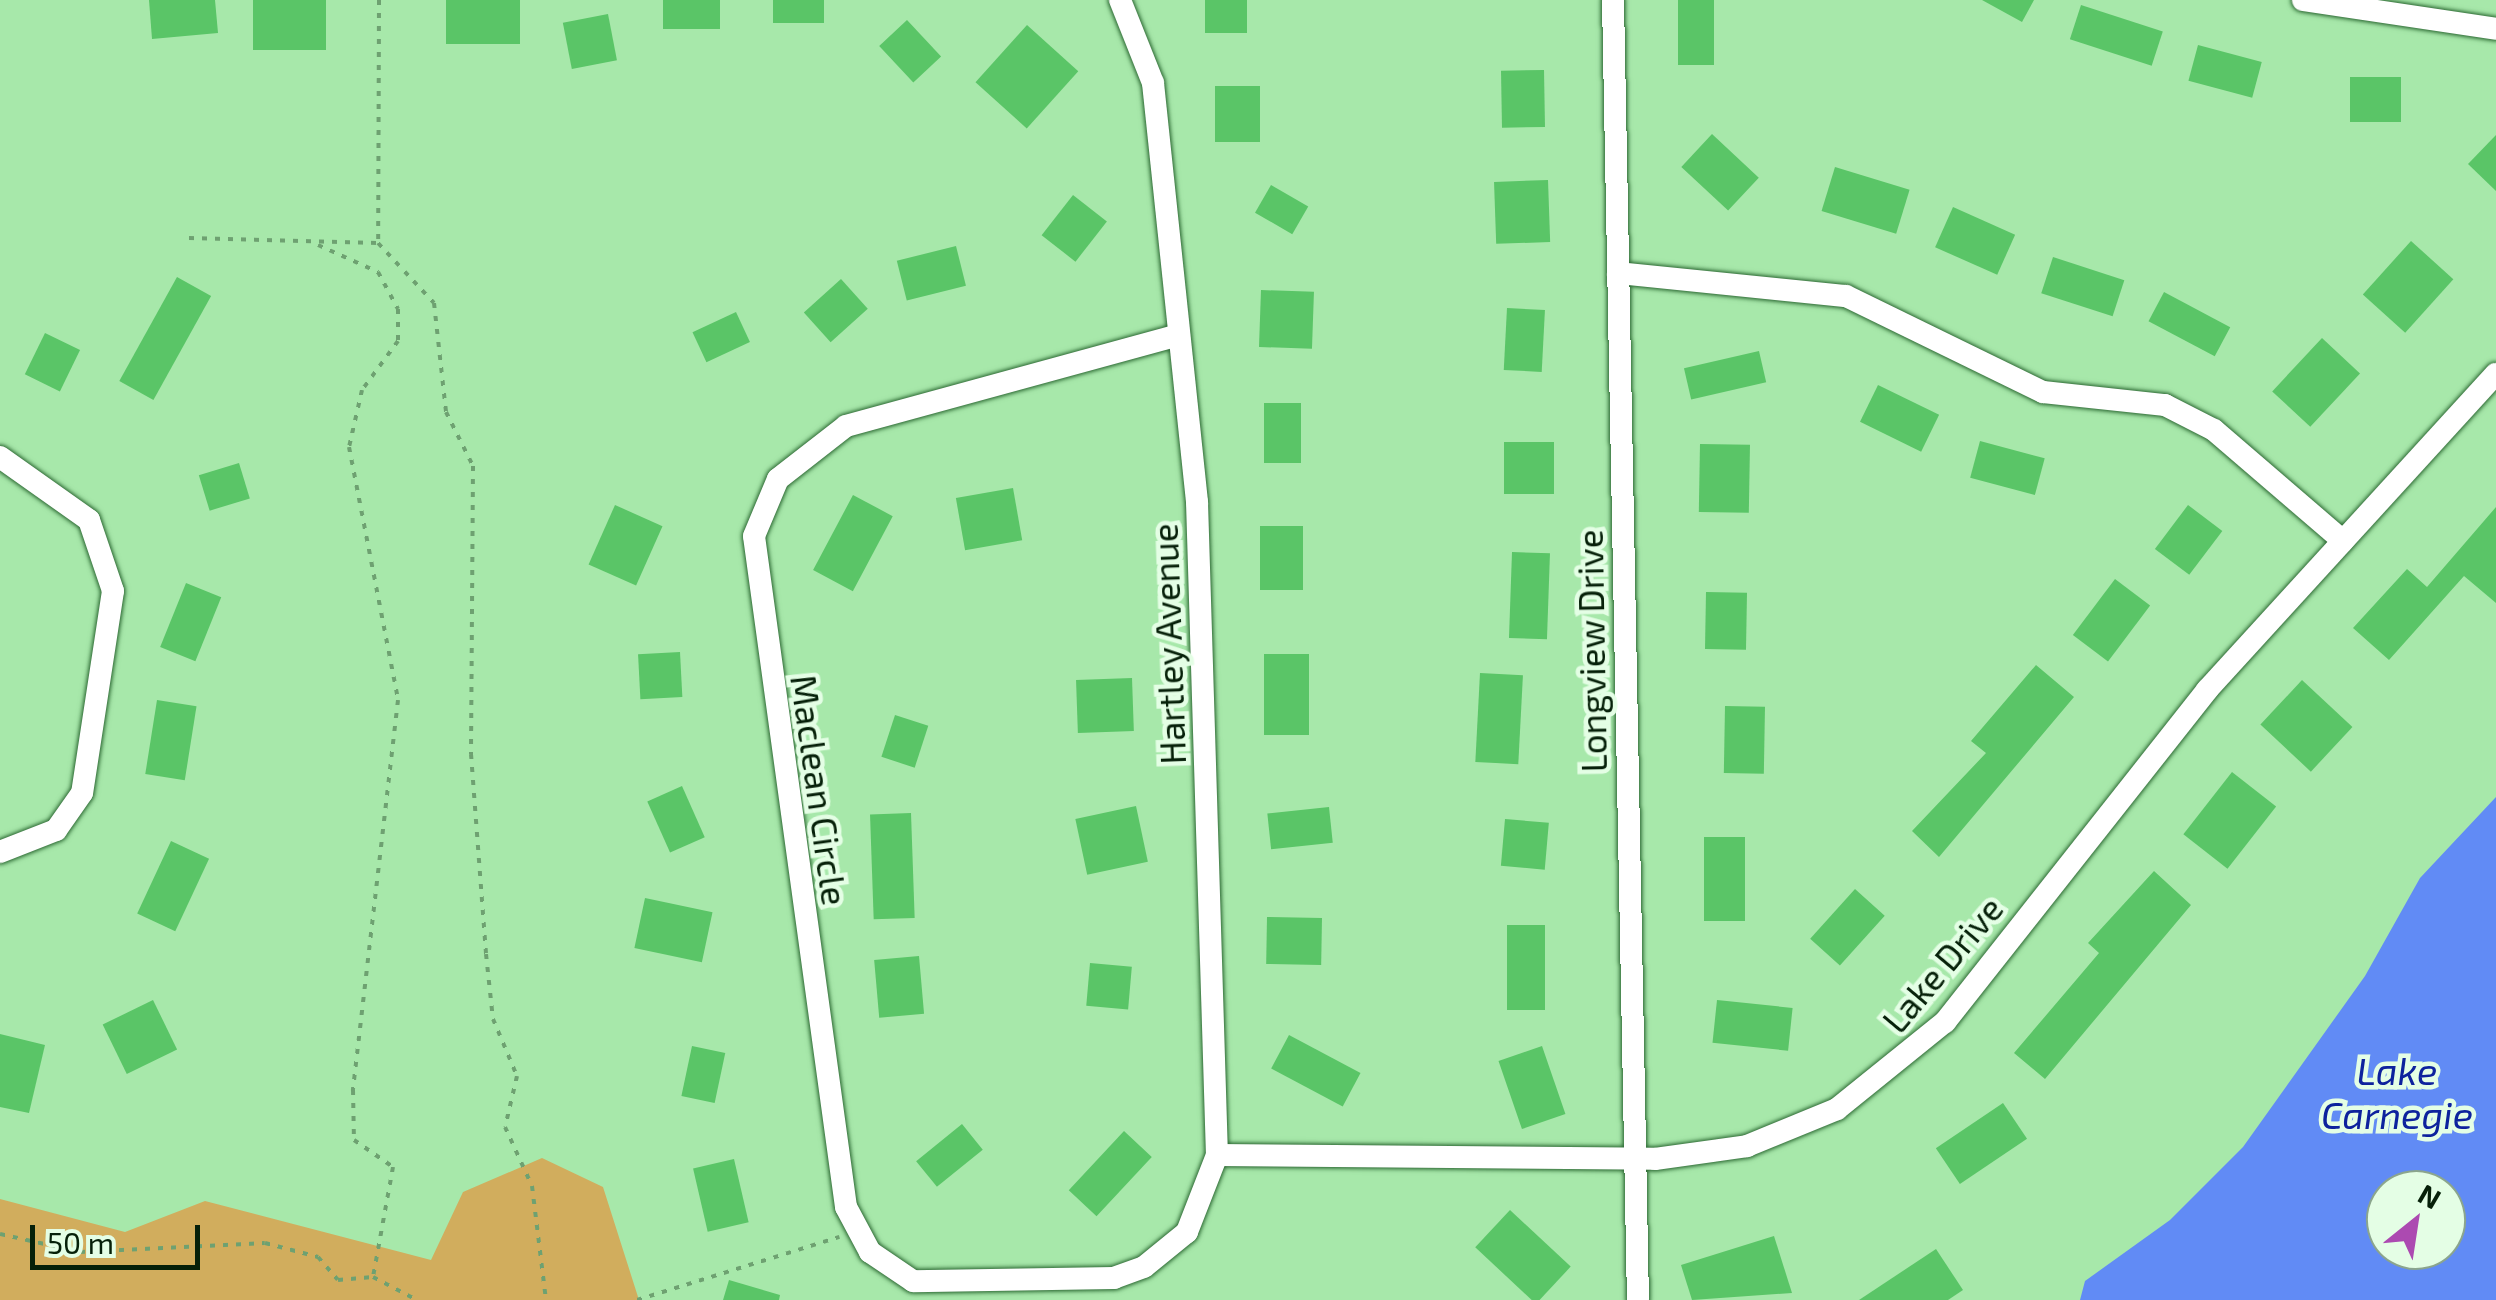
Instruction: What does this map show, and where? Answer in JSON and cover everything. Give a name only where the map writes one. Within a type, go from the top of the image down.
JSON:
[{"type":"street","name":"Hartley Avenue","points":[[1120,0],[1153,83],[1204,588],[1217,1155],[1188,1232],[1144,1267]]},
{"type":"street","name":"Longview Drive","points":[[1613,0],[1638,1300]]},
{"type":"street","points":[[2303,0],[2496,29]]},
{"type":"street","points":[[1618,273],[1846,296],[2043,392],[2178,410],[2344,541]]},
{"type":"street","name":"Maclean Circle","points":[[1144,1267],[1114,1278],[938,1286],[890,1270],[854,1229],[752,569],[764,504],[820,438],[1176,336]]},
{"type":"street","name":"Lake Drive","points":[[1217,1155],[1636,1159],[1699,1155],[1793,1130],[1911,1057],[2207,690],[2496,374]]},
{"type":"street","points":[[0,457],[88,520],[112,591],[82,793],[56,830],[0,852]]},
{"type":"path","points":[[379,0],[378,243],[434,303],[446,412],[473,466],[480,524],[471,754],[486,954],[493,1019],[517,1076],[505,1127],[532,1186],[546,1300]]},
{"type":"path","points":[[189,238],[318,245],[378,243]]},
{"type":"path","points":[[318,245],[378,272],[398,309],[398,341],[362,390],[348,447],[398,700],[353,1090],[354,1140],[393,1168],[373,1276]]},
{"type":"path","points":[[0,1234],[80,1252],[265,1243],[318,1257],[338,1280],[373,1276],[417,1300]]},
{"type":"path","points":[[637,1300],[839,1236]]},
{"type":"shaded area","points":[[542,1158],[603,1187],[639,1300],[0,1300],[0,1199],[125,1232],[205,1201],[431,1260],[463,1192]]},
{"type":"water","name":"Lake Carnegie","points":[[2496,797],[2496,1300],[2080,1300],[2085,1281],[2170,1220],[2243,1147],[2365,976],[2420,878]]},
{"type":"building","points":[[149,0],[215,0],[218,33],[152,39]]},
{"type":"building","points":[[253,0],[326,0],[326,50],[253,50]]},
{"type":"building","points":[[446,0],[520,0],[520,44],[446,44]]},
{"type":"building","points":[[663,0],[720,0],[720,29],[663,29]]},
{"type":"building","points":[[773,0],[824,0],[824,23],[773,23]]},
{"type":"building","points":[[1205,0],[1247,0],[1247,33],[1205,33]]},
{"type":"building","points":[[1678,0],[1714,0],[1714,65],[1678,65]]},
{"type":"building","points":[[1982,0],[2034,0],[2022,22]]},
{"type":"building","points":[[2081,5],[2163,32],[2152,66],[2070,39]]},
{"type":"building","points":[[608,14],[617,60],[572,69],[563,23]]},
{"type":"building","points":[[907,20],[941,57],[913,82],[879,46]]},
{"type":"building","points":[[1027,25],[1078,71],[1027,128],[975,82]]},
{"type":"building","points":[[2198,45],[2262,62],[2252,98],[2188,81]]},
{"type":"building","points":[[1544,70],[1545,127],[1502,128],[1501,71]]},
{"type":"building","points":[[2350,77],[2401,77],[2401,122],[2350,122]]},
{"type":"building","points":[[1215,86],[1260,86],[1260,142],[1215,142]]},
{"type":"building","points":[[1712,134],[1759,178],[1728,211],[1681,167]]},
{"type":"building","points":[[2496,135],[2496,191],[2468,164]]},
{"type":"building","points":[[1835,167],[1910,190],[1896,234],[1822,211]]},
{"type":"building","points":[[1548,180],[1550,242],[1496,244],[1494,182]]},
{"type":"building","points":[[1271,185],[1308,206],[1292,234],[1255,213]]},
{"type":"building","points":[[1073,195],[1107,221],[1075,262],[1042,235]]},
{"type":"building","points":[[1953,207],[2015,235],[1997,275],[1935,247]]},
{"type":"building","points":[[2411,241],[2453,279],[2405,333],[2363,295]]},
{"type":"building","points":[[956,246],[966,286],[907,301],[897,261]]},
{"type":"building","points":[[2053,257],[2124,280],[2113,316],[2041,293]]},
{"type":"building","points":[[177,277],[211,296],[153,400],[119,381]]},
{"type":"building","points":[[841,279],[868,309],[831,342],[804,312]]},
{"type":"building","points":[[1261,290],[1314,292],[1312,349],[1259,347]]},
{"type":"building","points":[[2164,292],[2230,327],[2215,356],[2149,321]]},
{"type":"building","points":[[1507,308],[1545,310],[1542,372],[1504,370]]},
{"type":"building","points":[[736,312],[750,342],[706,362],[692,332]]},
{"type":"building","points":[[45,333],[80,350],[60,391],[25,374]]},
{"type":"building","points":[[2322,338],[2360,373],[2310,427],[2272,391]]},
{"type":"building","points":[[1759,351],[1766,382],[1691,400],[1684,368]]},
{"type":"building","points":[[1878,385],[1939,415],[1921,452],[1860,422]]},
{"type":"building","points":[[1264,403],[1301,403],[1301,463],[1264,463]]},
{"type":"building","points":[[1980,441],[2045,458],[2035,495],[1970,478]]},
{"type":"building","points":[[1504,442],[1554,442],[1554,494],[1504,494]]},
{"type":"building","points":[[1700,444],[1750,445],[1749,513],[1699,512]]},
{"type":"building","points":[[239,463],[250,498],[210,511],[199,475]]},
{"type":"building","points":[[1013,488],[1022,540],[965,550],[956,498]]},
{"type":"building","points":[[853,495],[893,516],[853,591],[813,570]]},
{"type":"building","points":[[615,505],[663,526],[636,586],[589,564]]},
{"type":"building","points":[[2188,505],[2222,531],[2189,575],[2155,549]]},
{"type":"building","points":[[2496,507],[2496,603],[2464,576],[2389,660],[2353,628],[2407,569],[2427,587]]},
{"type":"building","points":[[1260,526],[1303,526],[1303,590],[1260,590]]},
{"type":"building","points":[[1512,552],[1550,553],[1547,639],[1509,638]]},
{"type":"building","points":[[2115,579],[2150,605],[2108,661],[2073,635]]},
{"type":"building","points":[[186,583],[221,597],[195,661],[160,647]]},
{"type":"building","points":[[1706,592],[1747,593],[1746,650],[1705,649]]},
{"type":"building","points":[[680,652],[682,697],[640,699],[638,654]]},
{"type":"building","points":[[1264,654],[1309,654],[1309,735],[1264,735]]},
{"type":"building","points":[[2036,665],[2074,697],[1939,857],[1912,831],[1986,753],[1971,741]]},
{"type":"building","points":[[1480,673],[1523,675],[1518,764],[1475,762]]},
{"type":"building","points":[[1132,678],[1134,731],[1078,733],[1076,680]]},
{"type":"building","points":[[2302,680],[2352,727],[2311,772],[2260,725]]},
{"type":"building","points":[[157,700],[197,706],[185,780],[145,774]]},
{"type":"building","points":[[1725,706],[1765,707],[1764,774],[1724,773]]},
{"type":"building","points":[[895,715],[928,726],[915,768],[881,757]]},
{"type":"building","points":[[2232,772],[2276,806],[2227,869],[2183,834]]},
{"type":"building","points":[[682,786],[705,837],[670,853],[647,801]]},
{"type":"building","points":[[1136,806],[1148,862],[1087,875],[1075,819]]},
{"type":"building","points":[[1329,807],[1333,843],[1271,849],[1267,813]]},
{"type":"building","points":[[911,813],[915,918],[874,919],[870,814]]},
{"type":"building","points":[[1505,819],[1549,823],[1545,870],[1501,866]]},
{"type":"building","points":[[1704,837],[1745,837],[1745,921],[1704,921]]},
{"type":"building","points":[[171,841],[209,859],[175,931],[137,914]]},
{"type":"building","points":[[2154,871],[2191,905],[2045,1079],[2014,1053],[2099,953],[2088,943]]},
{"type":"building","points":[[1855,889],[1885,916],[1840,966],[1810,939]]},
{"type":"building","points":[[645,898],[712,912],[702,962],[634,948]]},
{"type":"building","points":[[1267,917],[1322,918],[1321,965],[1266,964]]},
{"type":"building","points":[[1507,925],[1545,925],[1545,1010],[1507,1010]]},
{"type":"building","points":[[919,956],[924,1014],[879,1018],[874,960]]},
{"type":"building","points":[[1090,963],[1132,967],[1128,1009],[1086,1006]]},
{"type":"building","points":[[153,1000],[177,1049],[127,1074],[103,1025]]},
{"type":"building","points":[[1717,1000],[1793,1008],[1788,1051],[1713,1043]]},
{"type":"building","points":[[0,1034],[45,1045],[29,1113],[0,1107]]},
{"type":"building","points":[[1289,1035],[1361,1073],[1343,1107],[1271,1069]]},
{"type":"building","points":[[692,1046],[725,1053],[715,1103],[681,1096]]},
{"type":"building","points":[[1542,1046],[1565,1114],[1522,1129],[1499,1061]]},
{"type":"building","points":[[2003,1103],[2027,1139],[1960,1184],[1936,1148]]},
{"type":"building","points":[[962,1124],[983,1150],[937,1187],[916,1161]]},
{"type":"building","points":[[1124,1131],[1152,1157],[1097,1216],[1069,1190]]},
{"type":"building","points":[[734,1159],[749,1222],[708,1232],[693,1168]]},
{"type":"building","points":[[1510,1210],[1571,1267],[1540,1300],[1532,1300],[1475,1247]]},
{"type":"building","points":[[1774,1236],[1792,1293],[1692,1300],[1681,1265]]},
{"type":"building","points":[[1936,1249],[1963,1290],[1948,1300],[1859,1300]]},
{"type":"building","points":[[729,1280],[780,1295],[779,1300],[723,1300]]}]
